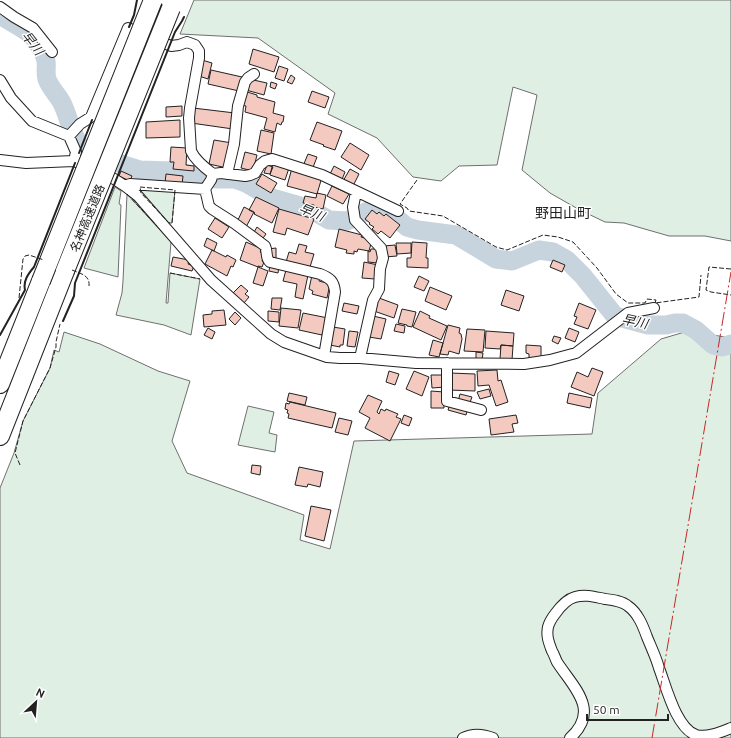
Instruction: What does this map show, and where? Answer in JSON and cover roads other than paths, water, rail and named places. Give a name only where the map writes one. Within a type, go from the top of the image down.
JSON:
[{"type":"highway","name":"名神高速道路","points":[[0,384],[153,0]]},
{"type":"highway","name":"名神高速道路","points":[[0,436],[173,4]]},
{"type":"street","points":[[0,7],[33,28],[52,52]]},
{"type":"street","points":[[72,133],[80,124],[91,117],[128,28],[171,46],[187,42],[195,45],[199,51],[190,113],[191,151],[212,177]]},
{"type":"street","points":[[227,174],[234,144],[238,106],[245,82],[254,74]]},
{"type":"street","points":[[0,80],[11,98],[32,121],[72,133]]},
{"type":"street","points":[[72,133],[76,152],[74,161]]},
{"type":"street","points":[[204,189],[212,177],[221,173],[245,176],[250,175],[255,173],[260,165],[265,161],[272,159],[322,175],[356,192],[364,194],[398,210]]},
{"type":"street","points":[[0,160],[26,163],[74,161],[111,177],[138,196],[211,280],[271,334],[284,342],[324,356],[416,364],[524,364],[550,360],[576,353],[628,313],[654,308]]},
{"type":"street","points":[[125,186],[130,184],[204,189]]},
{"type":"street","points":[[204,189],[209,206],[265,246],[267,258],[270,262],[320,274],[332,281],[334,292],[324,356]]},
{"type":"street","points":[[356,192],[353,207],[354,217],[381,248],[382,258],[379,289],[373,300],[360,358]]},
{"type":"street","points":[[447,363],[447,401],[481,410]]},
{"type":"street","points":[[570,738],[580,725],[584,716],[584,707],[574,684],[557,661],[548,640],[548,628],[551,619],[564,603],[574,597],[587,595],[621,602],[629,606],[635,613],[640,621],[659,666],[671,703],[686,730],[697,735],[713,735],[731,728]]},
{"type":"street","points":[[463,738],[474,734],[493,738]]},
{"type":"waterway","name":"早川","points":[[0,15],[31,35],[40,47],[45,58],[48,82],[62,103],[75,137],[81,147],[140,170],[172,171],[216,179],[235,179],[246,183],[272,198],[310,209],[329,220],[347,221],[379,207],[388,211],[407,227],[456,235],[496,259],[512,261],[539,250],[553,252],[567,260],[583,276],[615,316],[648,325],[683,323],[696,330],[713,345],[722,347],[731,344]]},
{"type":"district","name":"野田山町","points":[[563,213]]}]
